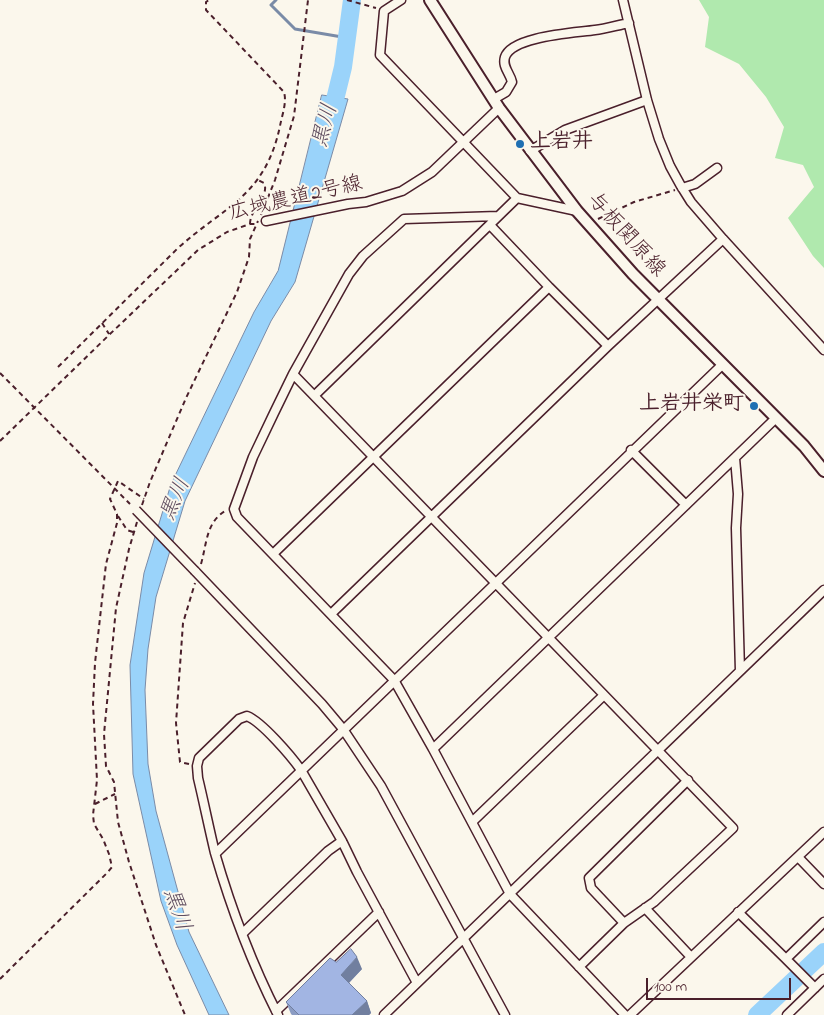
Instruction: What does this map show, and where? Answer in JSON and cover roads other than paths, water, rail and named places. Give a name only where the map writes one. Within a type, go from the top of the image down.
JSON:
[{"type":"main road","name":"与板関原線","points":[[430,0],[496,104],[577,211],[610,250],[804,446],[824,471]]},
{"type":"street","points":[[401,0],[384,11],[380,55],[517,198],[577,211]]},
{"type":"street","points":[[623,0],[647,100],[670,166],[682,188],[691,202],[723,239],[824,350]]},
{"type":"street","name":"広域農道2号線","points":[[266,221],[366,202],[402,191],[432,172],[463,143],[506,92],[512,82],[504,60],[507,53],[515,46],[568,32],[596,30],[629,23]]},
{"type":"street","points":[[530,151],[565,130],[647,100]]},
{"type":"street","points":[[682,188],[695,184],[717,168]]},
{"type":"street","points":[[315,395],[517,198]]},
{"type":"street","points":[[498,216],[404,219],[363,256],[349,274],[293,374],[253,456],[234,509],[236,517],[394,680],[510,894],[625,1015]]},
{"type":"street","points":[[490,225],[608,346]]},
{"type":"street","points":[[331,614],[608,346],[723,239]]},
{"type":"street","points":[[273,554],[549,287]]},
{"type":"street","points":[[216,853],[723,364]]},
{"type":"street","points":[[293,374],[733,828],[645,908],[624,923],[579,968]]},
{"type":"street","points":[[433,749],[776,418]]},
{"type":"street","points":[[632,450],[686,505]]},
{"type":"street","points":[[734,458],[738,494],[736,528],[740,671]]},
{"type":"street","points":[[138,509],[196,573],[322,704],[343,729],[381,786],[505,1015]]},
{"type":"street","points":[[384,1015],[824,590]]},
{"type":"street","points":[[472,822],[603,696]]},
{"type":"street","points":[[379,912],[277,1013],[242,933],[216,853],[198,778],[197,766],[199,758],[239,719],[247,716],[252,718],[294,760],[301,770],[342,841],[417,983]]},
{"type":"street","points":[[624,923],[591,888],[589,878],[688,780]]},
{"type":"street","points":[[630,1015],[824,833]]},
{"type":"street","points":[[242,933],[328,851],[342,841]]},
{"type":"street","points":[[798,857],[824,884]]},
{"type":"street","points":[[645,908],[691,956]]},
{"type":"street","points":[[738,912],[812,985]]},
{"type":"street","points":[[789,962],[824,922]]},
{"type":"street","points":[[787,1015],[812,985],[824,979]]},
{"type":"water","points":[[322,95],[348,99],[295,282],[271,321],[185,501],[156,597],[148,649],[145,690],[148,764],[156,811],[189,932],[229,1015],[209,1015],[177,945],[161,901],[133,774],[130,665],[144,573],[171,484],[254,312],[278,271]]},
{"type":"waterway","points":[[276,0],[271,5],[295,29],[348,38]]},
{"type":"waterway","name":"黒川","points":[[330,120],[343,67],[352,0]]},
{"type":"waterway","points":[[757,1015],[824,952]]},
{"type":"place","name":"上岩井","points":[[520,144]]},
{"type":"place","name":"上岩井栄町","points":[[754,406]]}]
